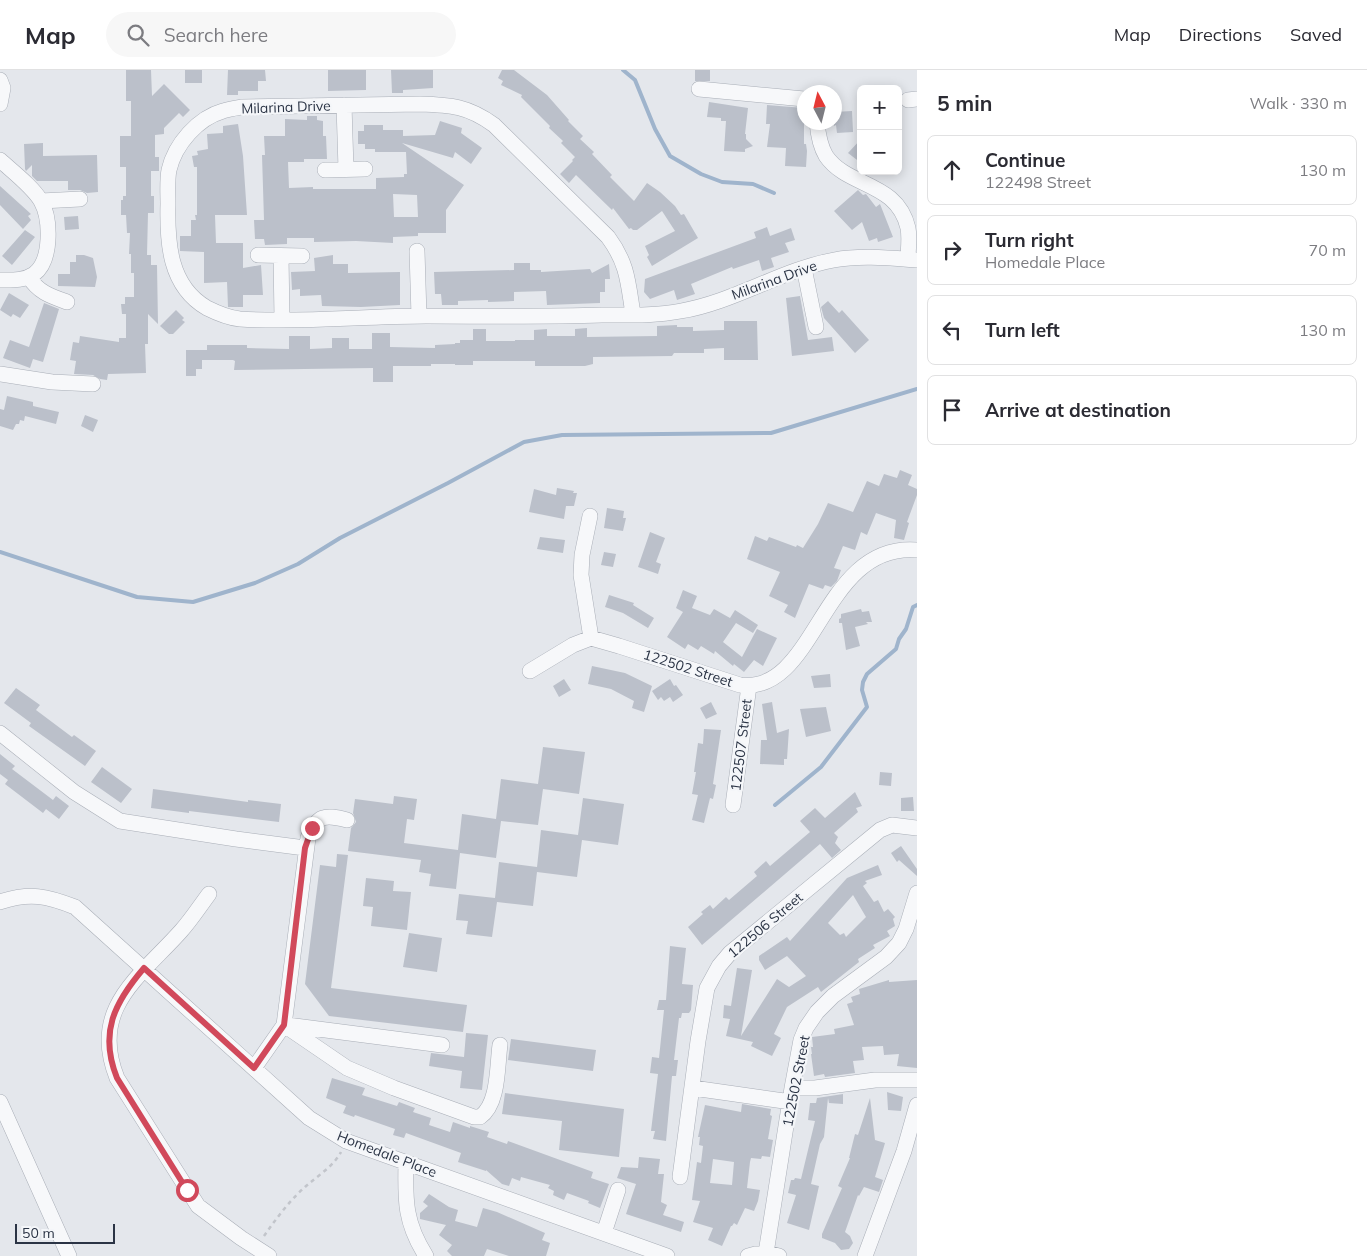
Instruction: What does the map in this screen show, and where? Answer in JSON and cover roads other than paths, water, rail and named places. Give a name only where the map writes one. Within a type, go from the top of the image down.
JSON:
[{"type":"street","points":[[0,80],[3,88],[0,104]]},
{"type":"street","points":[[699,89],[797,98]]},
{"type":"street","points":[[344,105],[346,169]]},
{"type":"street","name":"Milarina Drive","points":[[633,314],[627,273],[617,250],[608,237],[494,125],[479,114],[465,108],[447,105],[242,107],[222,111],[208,117],[194,127],[172,158],[168,172],[167,224],[169,253],[181,280],[190,293],[206,307],[237,318],[661,314],[692,309],[804,268],[834,260],[854,258],[912,260]]},
{"type":"street","points":[[818,130],[819,139],[826,156],[838,168],[885,193],[899,208],[908,229],[912,260]]},
{"type":"street","points":[[0,160],[41,201],[48,230],[48,247],[45,258],[35,274],[20,280],[0,280]]},
{"type":"street","points":[[326,170],[365,169]]},
{"type":"street","points":[[41,201],[80,199]]},
{"type":"street","points":[[417,251],[419,316]]},
{"type":"street","points":[[258,255],[302,256]]},
{"type":"street","points":[[281,256],[282,319]]},
{"type":"street","points":[[804,268],[816,327]]},
{"type":"street","points":[[29,277],[33,284],[43,293],[67,302]]},
{"type":"street","points":[[0,374],[52,382],[92,384]]},
{"type":"street","points":[[530,671],[573,645],[591,638],[581,576],[582,556],[590,516]]},
{"type":"street","name":"122502 Street","points":[[591,638],[721,679],[749,686],[761,683],[783,672],[848,579],[861,567],[873,558],[885,554],[917,550]]},
{"type":"street","name":"122507 Street","points":[[734,804],[749,686]]},
{"type":"street","points":[[0,733],[74,792],[120,821],[305,848]]},
{"type":"street","points":[[254,1068],[284,1025],[305,848],[312,828],[324,816],[347,820]]},
{"type":"street","name":"122506 Street","points":[[680,1177],[705,999],[712,977],[719,966],[730,953],[880,830],[892,825],[917,828]]},
{"type":"street","name":"122502 Street","points":[[772,1254],[791,1095],[801,1040],[810,1020],[833,996],[886,957],[900,942],[917,893]]},
{"type":"street","points":[[209,894],[182,930],[144,968],[126,992],[111,1019],[109,1041],[113,1067],[122,1086],[198,1206],[269,1256]]},
{"type":"street","name":"Homedale Place","points":[[0,902],[26,895],[43,896],[75,907],[310,1118],[346,1141],[604,1233],[659,1255]]},
{"type":"street","points":[[284,1025],[442,1045]]},
{"type":"street","points":[[284,1025],[347,1068],[394,1088],[474,1117],[480,1117],[490,1107],[495,1092],[500,1045]]},
{"type":"street","points":[[693,1088],[791,1095],[815,1088],[876,1080],[917,1080]]},
{"type":"street","points":[[0,1102],[70,1256]]},
{"type":"street","points":[[865,1256],[904,1151],[917,1105]]},
{"type":"street","points":[[406,1163],[405,1189],[410,1227],[426,1256]]},
{"type":"street","points":[[604,1233],[618,1190]]},
{"type":"street","points":[[748,1256],[759,1252],[772,1254]]},
{"type":"waterway","points":[[623,70],[635,80],[655,129],[670,156],[701,174],[722,182],[753,184],[774,193]]},
{"type":"waterway","points":[[0,552],[137,597],[193,602],[255,583],[298,564],[340,538],[524,442],[562,435],[771,433],[917,389]]},
{"type":"waterway","points":[[775,805],[821,767],[867,707],[862,690],[863,682],[867,674],[896,649],[899,639],[906,629],[913,607],[917,605]]}]
